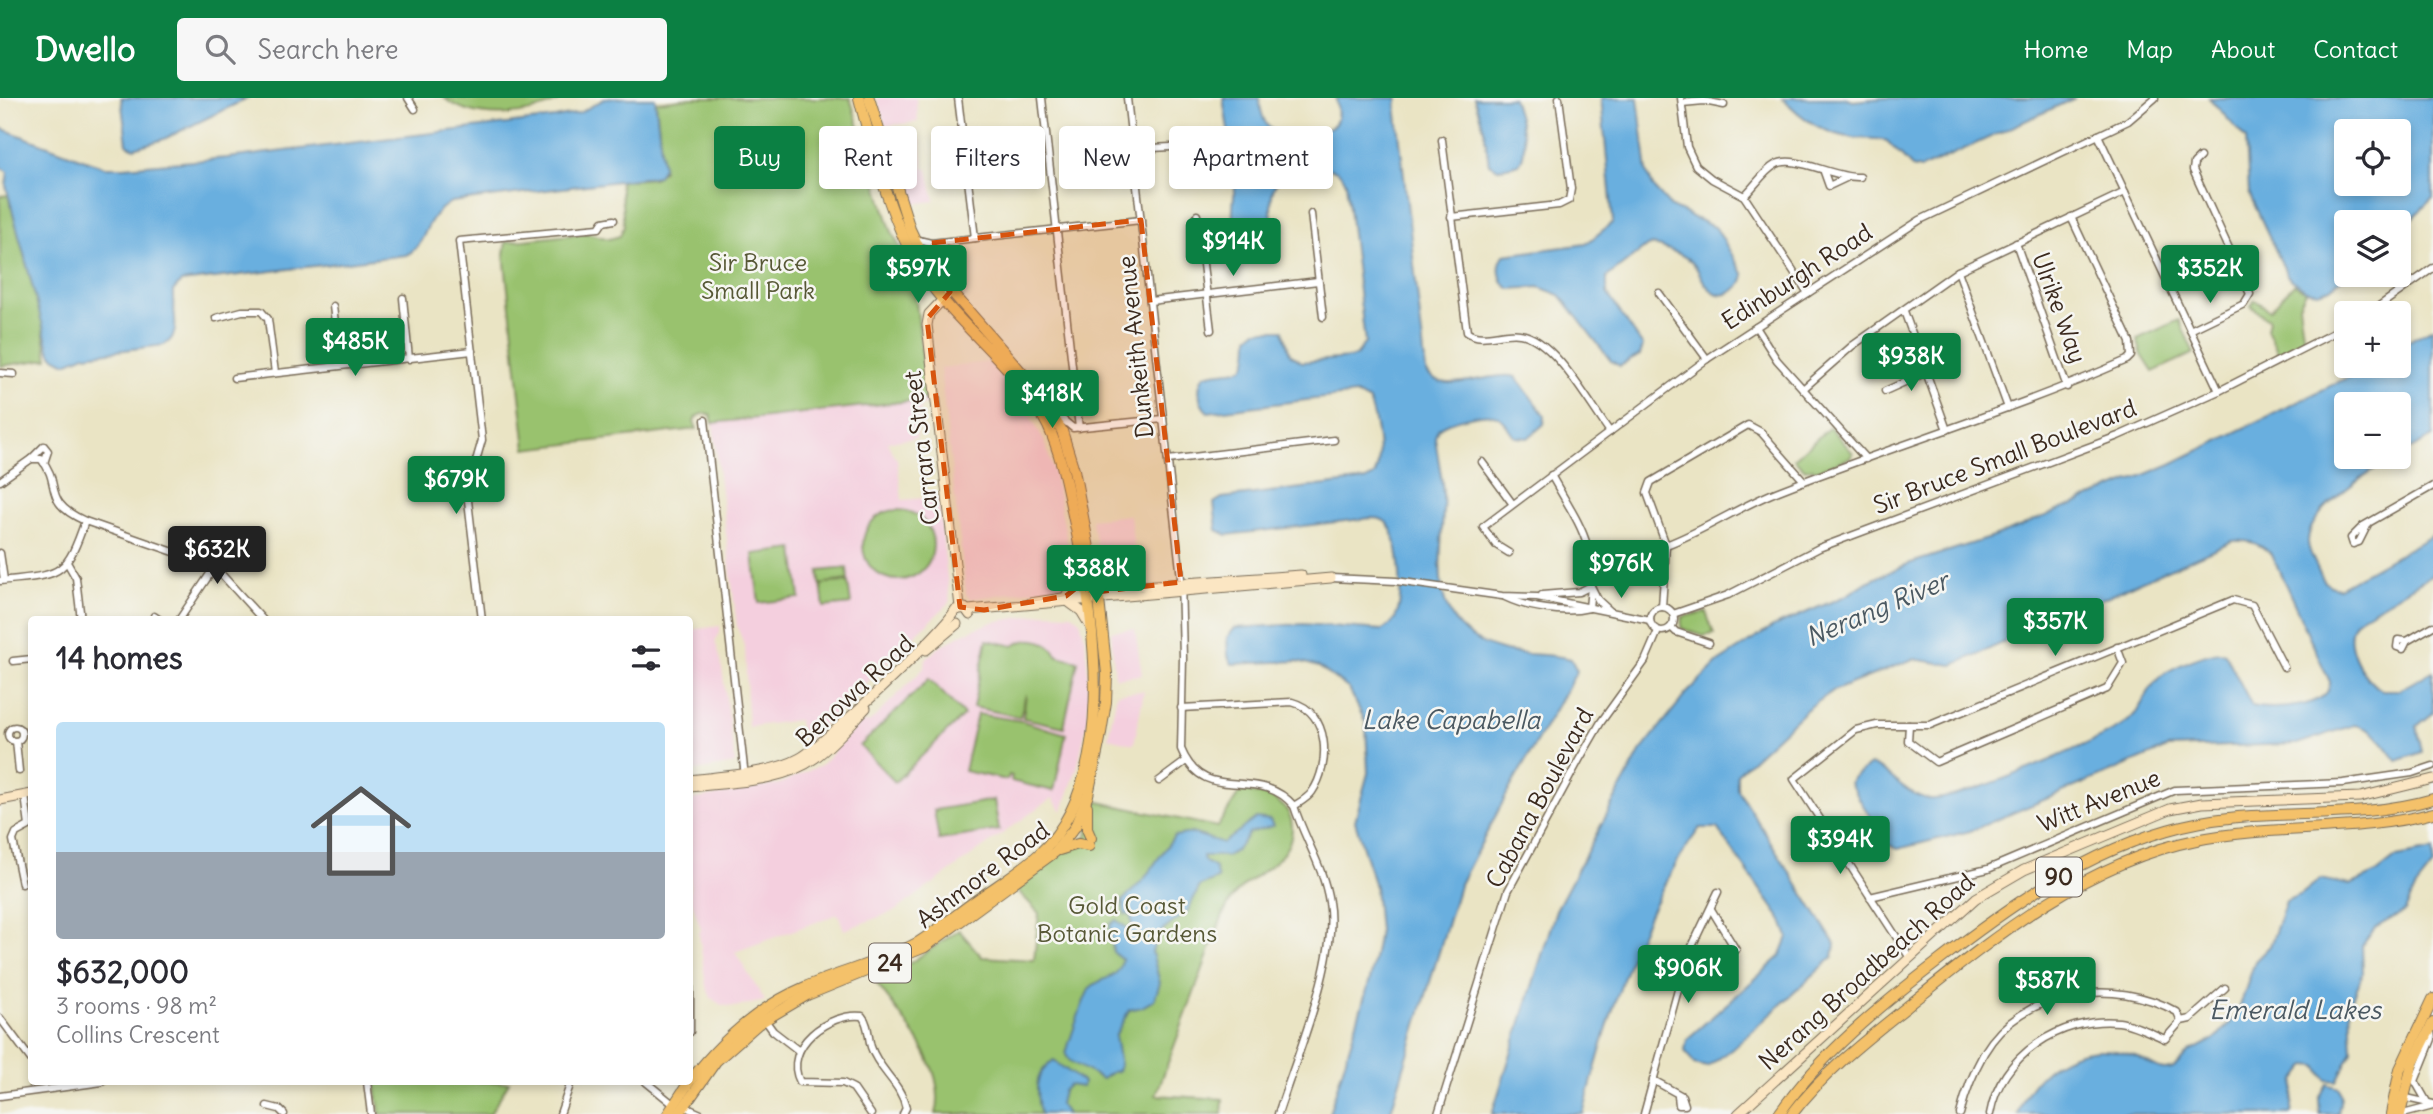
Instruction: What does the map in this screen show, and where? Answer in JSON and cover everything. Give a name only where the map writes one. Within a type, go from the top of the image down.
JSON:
[{"type":"main road","name":"Ashmore Road","points":[[668,1114],[678,1108],[716,1061],[765,1020],[807,996],[925,947],[1055,852],[1071,834],[1088,795],[1106,702],[1094,596],[1062,431],[1042,398],[923,275],[901,232],[859,98]]},
{"type":"main road","name":"Ashmore Road","points":[[693,1077],[725,1040],[773,1003],[916,943],[1031,861],[1056,836],[1073,807],[1084,774],[1096,703],[1094,596],[1084,571],[1064,472],[1048,427],[1025,390],[946,296],[925,261],[914,239],[869,98]]},
{"type":"main road","points":[[1055,852],[1067,846],[1090,842],[1087,830],[1088,795]]},
{"type":"main road","name":"90","points":[[1779,1114],[1823,1061],[1893,996],[2003,913],[2090,859],[2148,836],[2200,822],[2385,809],[2433,799]]},
{"type":"main road","name":"90","points":[[1792,1114],[1841,1060],[1938,982],[2050,902],[2099,874],[2154,851],[2207,838],[2388,823],[2433,813]]},
{"type":"main road","points":[[2401,1114],[2398,1097],[2400,1069],[2433,999]]},
{"type":"main road","points":[[2391,1114],[2432,1026]]},
{"type":"main road","name":"Ashmore Road","points":[[678,1108],[688,1085]]},
{"type":"street","points":[[408,98],[415,109]]},
{"type":"street","points":[[958,98],[975,238]]},
{"type":"street","points":[[1042,98],[1079,428]]},
{"type":"street","name":"Dunkeith Avenue","points":[[1127,98],[1130,126]]},
{"type":"street","points":[[1451,216],[1559,205],[1569,200],[1571,190],[1559,98]]},
{"type":"street","name":"Edinburgh Road","points":[[1510,553],[1496,545],[1483,527],[1707,359],[1928,216],[2136,116],[2155,98]]},
{"type":"street","points":[[1724,105],[1704,101],[1681,101],[1687,147],[1696,166],[1712,179],[1744,196],[1808,293]]},
{"type":"street","points":[[2098,135],[2219,391]]},
{"type":"street","points":[[1442,139],[1467,332],[1478,337],[1520,334],[1542,343],[1610,432]]},
{"type":"street","points":[[2190,330],[2244,304],[2250,295],[2193,170],[2194,163],[2200,157]]},
{"type":"street","points":[[1744,196],[1775,164],[1794,161],[1846,178],[1860,177]]},
{"type":"street","points":[[1824,172],[1829,186],[1846,178]]},
{"type":"street","name":"Dunkeith Avenue","points":[[1138,189],[1181,587],[1179,733],[1186,761]]},
{"type":"street","points":[[1803,389],[1852,346],[1958,271],[2125,192]]},
{"type":"street","points":[[1311,214],[1323,317]]},
{"type":"street","points":[[1197,215],[1211,330]]},
{"type":"street","points":[[1666,545],[1804,481],[2067,387],[2127,360],[2132,349],[2071,217]]},
{"type":"street","points":[[914,239],[931,243],[1141,219]]},
{"type":"street","points":[[482,616],[467,492],[482,445],[459,241],[598,228],[603,222],[614,220]]},
{"type":"street","points":[[925,261],[926,251],[931,243]]},
{"type":"street","name":"Ulrike Way","points":[[2016,243],[2067,387]]},
{"type":"street","points":[[2386,301],[2433,268]]},
{"type":"street","points":[[1958,271],[2008,408]]},
{"type":"street","points":[[1150,301],[1318,281]]},
{"type":"street","points":[[1659,293],[1707,359]]},
{"type":"street","name":"Carrara Street","points":[[946,296],[929,314],[927,325],[966,611]]},
{"type":"street","points":[[403,298],[409,359]]},
{"type":"street","points":[[333,306],[340,365]]},
{"type":"street","points":[[216,318],[261,311],[268,319],[275,373]]},
{"type":"street","points":[[1904,311],[1947,430]]},
{"type":"street","points":[[1756,327],[1777,360],[1866,459]]},
{"type":"street","name":"Sir Bruce Small Boulevard","points":[[1672,614],[1728,595],[1819,548],[2032,471],[2219,391],[2334,333]]},
{"type":"street","points":[[234,378],[472,351]]},
{"type":"street","points":[[1885,391],[1927,372]]},
{"type":"street","points":[[0,373],[14,374]]},
{"type":"street","points":[[1042,398],[1068,426],[1079,428],[1163,418]]},
{"type":"street","points":[[705,421],[745,776]]},
{"type":"street","points":[[1662,607],[1666,545],[1647,493],[1650,484],[1743,426],[1756,427],[1804,481]]},
{"type":"street","points":[[1067,446],[1072,432],[1079,428]]},
{"type":"street","points":[[1168,460],[1334,440]]},
{"type":"street","points":[[0,481],[32,459],[44,446],[48,451],[44,463]]},
{"type":"street","points":[[32,459],[39,458],[44,463],[58,503],[71,514],[214,566],[259,616]]},
{"type":"street","points":[[1482,462],[1512,503]]},
{"type":"street","points":[[1551,475],[1587,542],[1592,562],[1589,608]]},
{"type":"street","points":[[2368,524],[2433,486]]},
{"type":"street","points":[[0,553],[2,580],[54,573],[68,564],[85,521]]},
{"type":"street","points":[[182,616],[234,538]]},
{"type":"street","points":[[68,564],[76,578],[81,616]]},
{"type":"street","points":[[1068,599],[1084,571]]},
{"type":"street","points":[[955,620],[966,611],[1029,603],[1310,575],[1396,581],[1502,596],[1537,597],[1578,603],[1589,608],[1650,620],[1658,631],[1671,627]]},
{"type":"street","points":[[1537,597],[1579,592],[1591,586]]},
{"type":"street","points":[[1591,586],[1598,600],[1611,612]]},
{"type":"street","points":[[1502,596],[1529,605],[1576,611],[1589,608]]},
{"type":"street","points":[[1068,599],[1081,611],[1094,634]]},
{"type":"street","points":[[1910,958],[1794,779],[1856,730],[1877,726],[1930,725],[2221,603],[2244,600],[2252,605],[2284,667]]},
{"type":"street","points":[[1662,607],[1672,614],[1671,627],[1676,632],[1709,643]]},
{"type":"street","points":[[1650,620],[1654,610],[1662,607]]},
{"type":"street","points":[[955,620],[967,623],[966,611]]},
{"type":"street","name":"Benowa Road","points":[[693,786],[745,776],[792,761],[814,748],[955,620]]},
{"type":"street","points":[[2407,641],[2433,626]]},
{"type":"street","name":"Cabana Boulevard","points":[[1438,1114],[1508,891],[1579,760],[1607,712],[1645,661],[1658,631]]},
{"type":"street","points":[[1909,725],[1908,741],[1936,762],[2107,689],[2123,663],[2117,647]]},
{"type":"street","points":[[13,662],[28,660]]},
{"type":"street","points":[[1181,708],[1292,702],[1303,705],[1315,716],[1322,729],[1323,755],[1321,774],[1310,795],[1294,806]]},
{"type":"street","points":[[0,729],[9,731],[16,726],[23,733]]},
{"type":"street","points":[[9,731],[9,738],[16,741]]},
{"type":"street","points":[[19,771],[16,741],[28,731]]},
{"type":"street","points":[[1159,781],[1186,761],[1205,779],[1223,784],[1268,786],[1284,794],[1294,806],[1303,835],[1319,866],[1329,900],[1331,926],[1326,963],[1278,1114]]},
{"type":"street","name":"Witt Avenue","points":[[1870,897],[1988,869],[2175,790],[2343,783],[2412,773],[2433,766]]},
{"type":"street","name":"Benowa Road","points":[[693,780],[745,776]]},
{"type":"street","name":"Nerang Broadbeach Road","points":[[1738,1114],[1976,898],[2000,882],[2160,812],[2202,803],[2367,796],[2433,779]]},
{"type":"street","points":[[0,800],[28,794]]},
{"type":"street","points":[[22,884],[13,840],[16,833],[28,827]]},
{"type":"street","points":[[1644,1114],[1687,957],[1718,892]]},
{"type":"street","points":[[1711,909],[1736,950]]},
{"type":"street","points":[[1990,1114],[2000,1082],[2040,1040],[2064,1029],[2100,1021],[2122,1023],[2165,1039],[2181,1021],[2190,1019],[2225,988]]},
{"type":"street","points":[[1960,1114],[1985,1052],[2019,1017],[2042,1004],[2062,997],[2102,992],[2136,995],[2177,1012],[2181,1021]]},
{"type":"street","points":[[871,1114],[853,1088],[843,1083],[800,1082],[794,1061],[799,1051],[819,1029],[850,1015],[862,1016],[866,1021],[871,1047],[879,1064],[900,1087],[906,1108],[903,1114]]},
{"type":"street","points":[[0,1018],[28,1055]]},
{"type":"street","points":[[765,1020],[773,1031],[799,1051]]},
{"type":"street","points":[[2431,1104],[2415,1081],[2417,1070],[2432,1039],[2432,1026]]},
{"type":"street","points":[[1653,1080],[1678,1096]]},
{"type":"street","points":[[50,1085],[53,1089]]},
{"type":"street","points":[[0,1096],[81,1085]]},
{"type":"street","points":[[367,1085],[371,1114]]},
{"type":"street","points":[[560,1114],[570,1085]]},
{"type":"street","points":[[650,1085],[678,1108],[701,1114]]},
{"type":"street","points":[[2398,1097],[2431,1104]]},
{"type":"street","points":[[2401,1114],[2431,1104]]},
{"type":"street","points":[[267,1106],[279,1109],[284,1114]]},
{"type":"highlighted area","points":[[1141,220],[1181,582],[1088,593],[1086,580],[1066,596],[984,610],[960,607],[927,319],[950,292],[925,261],[931,243]]},
{"type":"shaded area","points":[[877,98],[916,98],[918,122],[885,126]]},
{"type":"shaded area","points":[[917,138],[920,138],[924,169],[928,169],[935,201],[910,204],[905,189],[917,189]]},
{"type":"shaded area","points":[[989,362],[1017,393],[1044,440],[1054,472],[1073,572],[1072,579],[1062,586],[970,599],[966,594],[940,368]]},
{"type":"shaded area","points":[[927,399],[927,404],[921,405],[916,438],[887,442],[897,459],[902,500],[938,497],[950,602],[805,742],[798,720],[748,727],[745,646],[737,627],[713,423]]},
{"type":"shaded area","points":[[1130,515],[1138,581],[1109,584],[1104,579],[1091,519]]},
{"type":"shaded area","points":[[1046,613],[1072,614],[1080,620],[1085,638],[1089,687],[1087,723],[1077,769],[1062,811],[1052,798],[895,911],[844,930],[838,914],[735,952],[765,1001],[734,1007],[721,1005],[711,998],[706,986],[699,934],[701,929],[693,905],[693,799],[779,784],[821,765],[860,723],[870,722],[925,667],[926,659],[938,648],[964,633],[993,622]]},
{"type":"shaded area","points":[[720,626],[720,633],[715,641],[721,661],[735,764],[693,771],[693,630]]},
{"type":"shaded area","points":[[1135,629],[1142,675],[1115,678],[1111,631]]},
{"type":"shaded area","points":[[1144,691],[1134,744],[1108,738],[1117,693]]},
{"type":"green space","points":[[444,98],[564,98],[536,110],[487,114],[457,106]]},
{"type":"green space","name":"Sir Bruce Small Park","points":[[690,98],[850,98],[859,126],[819,126],[819,189],[878,189],[891,230],[913,274],[927,399],[713,423],[711,415],[705,413],[696,417],[694,422],[697,429],[526,449],[504,254],[506,242],[588,233],[609,239],[620,236],[624,226],[620,181],[654,178],[663,171],[656,102]]},
{"type":"green space","points":[[8,195],[42,322],[48,359],[0,366],[0,196]]},
{"type":"green space","points":[[2294,284],[2306,291],[2299,305],[2304,341],[2278,354],[2267,329],[2269,320],[2251,306],[2255,300],[2270,310]]},
{"type":"green space","points":[[2179,320],[2194,353],[2153,372],[2142,355],[2137,339]]},
{"type":"green space","points":[[1830,427],[1853,453],[1850,458],[1814,471],[1813,468],[1805,470],[1794,459]]},
{"type":"green space","points":[[898,510],[917,516],[927,526],[933,545],[927,564],[917,574],[898,580],[879,574],[869,564],[863,545],[869,526],[879,516]]},
{"type":"green space","points":[[794,549],[800,598],[759,603],[753,554]]},
{"type":"green space","points":[[847,568],[848,580],[826,583],[848,582],[851,604],[824,607],[821,585],[825,584],[820,584],[819,571]]},
{"type":"green space","points":[[1706,612],[1714,634],[1703,636],[1681,628],[1682,617]]},
{"type":"green space","points":[[987,640],[1014,646],[1038,640],[1054,650],[1058,656],[1078,661],[1064,727],[1023,718],[1026,694],[1020,717],[973,707]]},
{"type":"green space","points":[[929,679],[964,715],[895,782],[860,746]]},
{"type":"green space","points":[[977,714],[1022,721],[1066,734],[1054,791],[1011,781],[1012,776],[1009,775],[1007,780],[964,771]]},
{"type":"green space","name":"Gold Coast Botanic Gardens","points":[[1240,792],[1260,794],[1285,808],[1290,816],[1291,837],[1281,856],[1237,892],[1230,901],[1156,1095],[1223,1099],[1222,1114],[936,1114],[938,1096],[929,1059],[908,1025],[872,977],[910,963],[959,930],[982,957],[1034,960],[1039,913],[1018,891],[1020,882],[1066,849],[1069,852],[1087,836],[1094,801],[1217,827]]},
{"type":"green space","points":[[994,800],[999,830],[939,840],[934,810]]},
{"type":"green space","points":[[375,1085],[507,1085],[490,1114],[380,1114]]},
{"type":"water","points":[[121,98],[248,98],[164,139],[134,148],[127,144]]},
{"type":"water","points":[[606,98],[655,98],[663,167],[658,176],[451,202],[435,216],[419,244],[406,255],[181,282],[173,291],[174,335],[164,345],[85,355],[66,363],[53,356],[49,349],[6,186],[8,172],[0,167],[0,128],[104,167],[124,167],[227,158],[555,118],[579,113]]},
{"type":"water","name":"Lake Capabella","points":[[1223,98],[1259,98],[1267,126],[1227,126]]},
{"type":"water","name":"Lake Capabella","points":[[1336,98],[1398,98],[1396,105],[1426,371],[1433,379],[1454,383],[1494,377],[1516,377],[1545,416],[1544,424],[1528,438],[1515,437],[1502,420],[1491,415],[1466,418],[1438,429],[1435,437],[1443,494],[1443,596],[1450,613],[1461,628],[1477,641],[1510,652],[1571,659],[1577,671],[1509,790],[1459,886],[1390,1114],[1329,1114],[1371,976],[1379,931],[1375,887],[1355,821],[1368,773],[1366,723],[1349,689],[1319,667],[1298,661],[1232,664],[1228,656],[1227,637],[1235,628],[1303,624],[1385,629],[1394,620],[1399,606],[1399,566],[1395,539],[1386,522],[1374,518],[1227,535],[1217,530],[1214,503],[1222,498],[1366,480],[1374,476],[1379,450],[1374,418],[1369,401],[1356,394],[1208,412],[1199,394],[1200,383],[1205,375],[1234,371],[1244,366],[1249,351],[1249,337],[1257,330],[1283,330],[1290,354],[1302,362],[1357,355],[1365,342],[1346,183],[1339,172],[1333,170],[1332,126],[1338,116]]},
{"type":"water","points":[[1474,98],[1513,98],[1524,141],[1519,164],[1498,169],[1489,164],[1484,129]]},
{"type":"water","points":[[1601,98],[1638,98],[1647,172],[1653,187],[1671,207],[1716,228],[1744,275],[1734,290],[1725,294],[1716,293],[1709,288],[1689,260],[1661,247],[1647,246],[1607,277],[1607,293],[1643,346],[1640,355],[1620,366],[1611,361],[1560,295],[1539,287],[1510,289],[1503,282],[1500,273],[1504,255],[1586,244],[1613,222]]},
{"type":"water","points":[[1783,98],[1844,98],[1853,101],[1885,98],[2075,98],[1921,169],[1912,167],[1887,141],[1843,136],[1824,129],[1798,113]]},
{"type":"water","points":[[2209,98],[2433,98],[2433,198],[2411,219],[2411,210],[2334,210],[2334,285],[2330,288],[2318,292],[2306,290],[2288,277],[2249,193],[2246,139]]},
{"type":"water","name":"Lake Capabella","points":[[1236,189],[1274,189],[1271,205],[1274,234],[1272,242],[1266,246],[1242,247],[1237,239],[1233,218]]},
{"type":"water","name":"Nerang River","points":[[2433,328],[2433,437],[2411,449],[2411,392],[2334,392],[2334,469],[2374,469],[2329,504],[2310,530],[2308,542],[2322,578],[2330,586],[2339,588],[2433,535],[2433,574],[2358,619],[2350,636],[2360,668],[2374,685],[2382,690],[2399,690],[2433,671],[2433,713],[2417,726],[2422,752],[2397,761],[2374,733],[2354,725],[2297,744],[2167,748],[1970,831],[1898,849],[1886,844],[1850,783],[1852,778],[1870,765],[1881,769],[1911,792],[1928,799],[1966,792],[2052,759],[2118,728],[2139,709],[2151,687],[2161,676],[2212,653],[2225,653],[2252,706],[2272,708],[2311,702],[2328,691],[2330,682],[2272,555],[2259,545],[2244,541],[2232,541],[1953,665],[1913,659],[1833,691],[1807,709],[1737,774],[1737,788],[1741,795],[1835,944],[1833,957],[1731,1050],[1707,1067],[1694,1064],[1685,1051],[1687,1039],[1780,957],[1788,937],[1782,921],[1717,828],[1700,828],[1660,892],[1643,928],[1615,1003],[1583,1114],[1492,1114],[1556,910],[1640,752],[1686,694],[1718,662],[1773,627],[1847,595],[1867,582],[1908,564],[1999,535],[2171,464],[2347,378],[2411,378],[2411,340]]},
{"type":"water","points":[[1256,818],[1270,820],[1273,826],[1249,833],[1237,850],[1227,856],[1203,856],[1204,861],[1215,868],[1218,879],[1200,886],[1187,912],[1158,934],[1152,952],[1160,983],[1154,1000],[1129,1010],[1115,1036],[1120,1065],[1118,1071],[1102,1079],[1070,1061],[1066,1055],[1067,1050],[1091,987],[1114,974],[1121,966],[1122,959],[1113,952],[1110,925],[1116,920],[1127,928],[1132,927],[1131,915],[1125,914],[1122,901],[1144,879],[1174,836],[1192,833],[1223,843]]},
{"type":"water","name":"Emerald Lakes","points":[[2433,850],[2433,866],[2415,889],[2405,911],[2375,928],[2362,946],[2363,973],[2350,1006],[2352,1051],[2337,1081],[2326,1080],[2317,1066],[2307,1065],[2295,1081],[2291,1114],[2018,1114],[2025,1096],[2036,1081],[2064,1059],[2080,1053],[2117,1051],[2135,1056],[2159,1069],[2174,1068],[2189,1052],[2215,1039],[2237,1015],[2255,961],[2270,946],[2286,901],[2303,893],[2320,879],[2350,885],[2375,874],[2397,857]]},
{"type":"water","points":[[1054,1061],[1083,1082],[1082,1087],[1069,1085],[1063,1091],[1060,1104],[1067,1114],[1040,1114],[1037,1084],[1042,1071]]},
{"type":"water","points":[[2327,1084],[2339,1088],[2341,1096],[2338,1114],[2320,1114],[2319,1098]]}]
